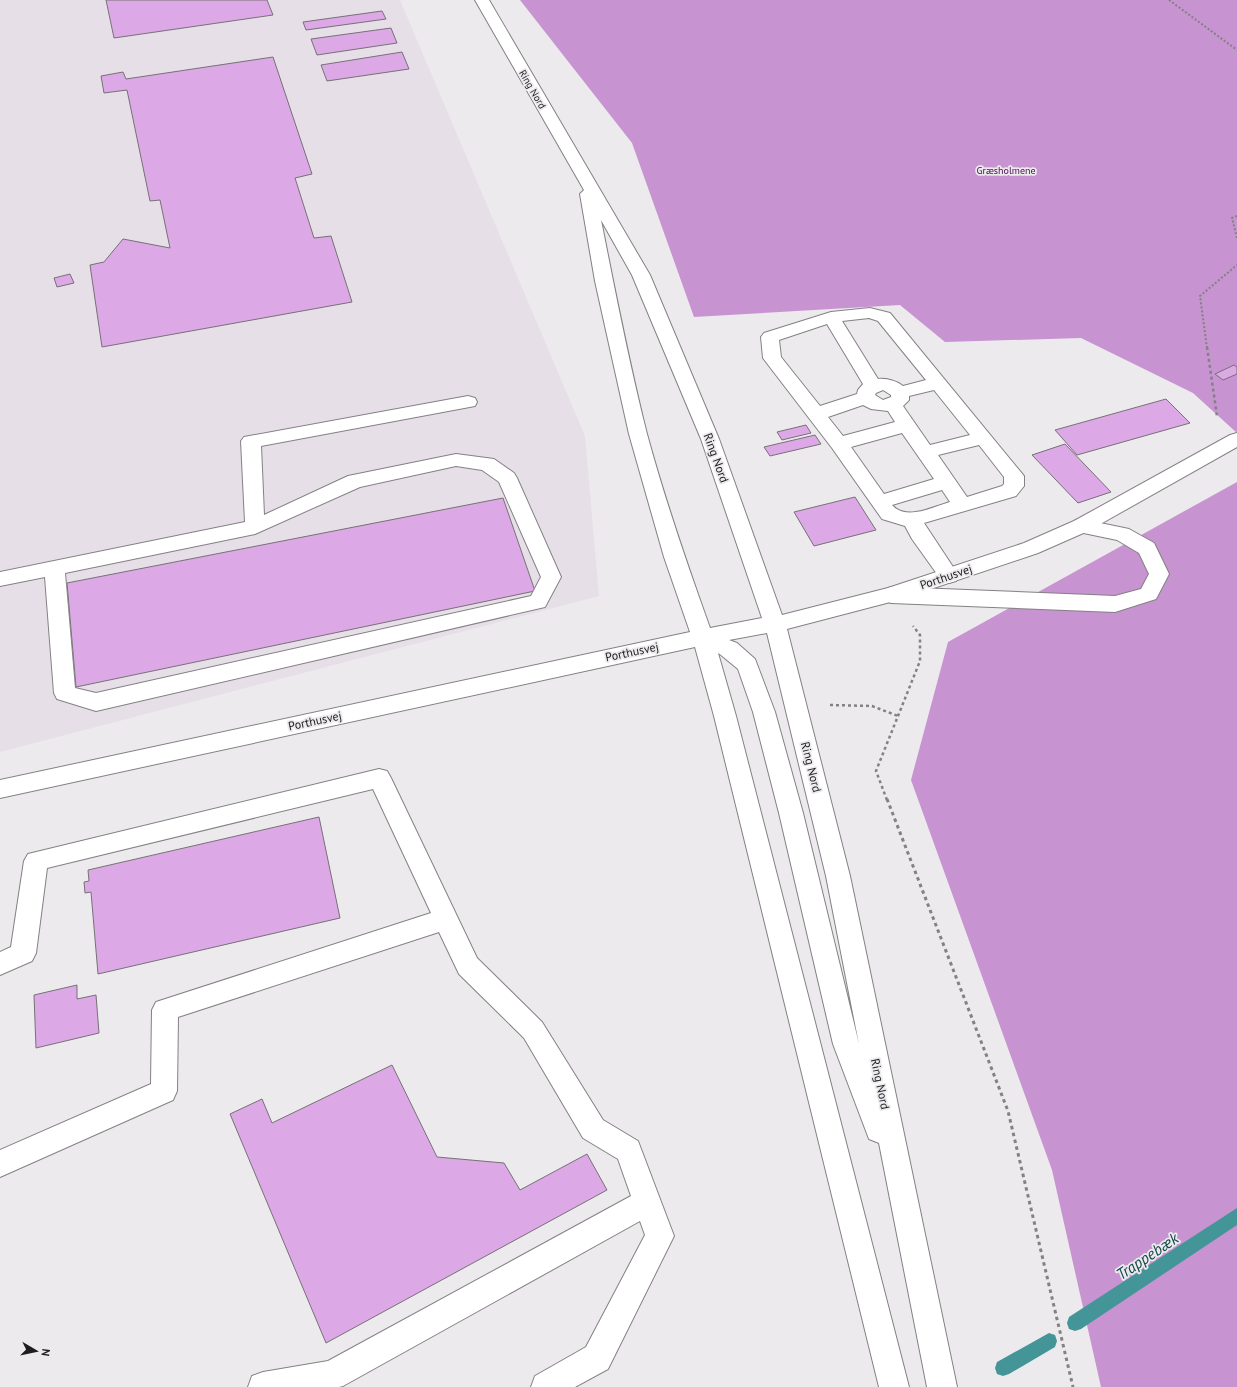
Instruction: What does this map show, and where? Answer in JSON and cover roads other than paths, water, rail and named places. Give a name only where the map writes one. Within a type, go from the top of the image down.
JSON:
[{"type":"main road","name":"Ring Nord","points":[[482,0],[642,275],[710,439],[775,624],[838,876],[942,1387]]},
{"type":"main road","name":"Ring Nord","points":[[585,178],[604,281],[638,434],[674,557],[703,637],[725,716],[894,1387]]},
{"type":"main road","points":[[870,313],[884,317],[938,383],[1014,476],[1014,486],[1009,491],[912,520],[900,518],[889,514],[879,502],[839,444],[772,358],[770,337],[831,317],[870,313]]},
{"type":"main road","points":[[831,317],[869,391],[872,403],[882,406],[938,383]]},
{"type":"main road","points":[[816,414],[869,391]]},
{"type":"main road","points":[[896,399],[907,425],[962,505]]},
{"type":"main road","points":[[254,527],[251,441],[468,402]]},
{"type":"main road","points":[[839,444],[907,425]]},
{"type":"main road","points":[[926,452],[983,438]]},
{"type":"main road","name":"Porthusvej","points":[[0,789],[703,637],[775,624],[891,595],[1031,548],[1081,526],[1229,444]]},
{"type":"main road","points":[[0,580],[54,568],[254,527],[355,481],[456,460],[487,464],[507,478],[552,577],[538,602],[96,702],[65,693],[54,568]]},
{"type":"main road","points":[[879,502],[947,482]]},
{"type":"main road","points":[[912,520],[919,534],[949,576]]},
{"type":"main road","points":[[891,595],[1115,604],[1149,594],[1159,574],[1147,548],[1122,534],[1081,526]]},
{"type":"main road","points":[[703,637],[729,649],[747,665],[764,712],[791,814],[846,1044],[901,1188]]},
{"type":"main road","points":[[0,964],[22,953],[36,861],[379,778],[468,966],[533,1030],[593,1128],[628,1150],[660,1236],[597,1358],[546,1387]]},
{"type":"main road","points":[[0,1164],[164,1091],[165,1010],[446,919]]},
{"type":"main road","points":[[263,1387],[332,1375],[647,1202]]},
{"type":"waterway","name":"Trappebæk","points":[[1075,1323],[1237,1216]]},
{"type":"waterway","name":"Trappebæk","points":[[1003,1368],[1049,1341]]},
{"type":"park label","name":"Græsholmene","points":[[1006,170]]}]
